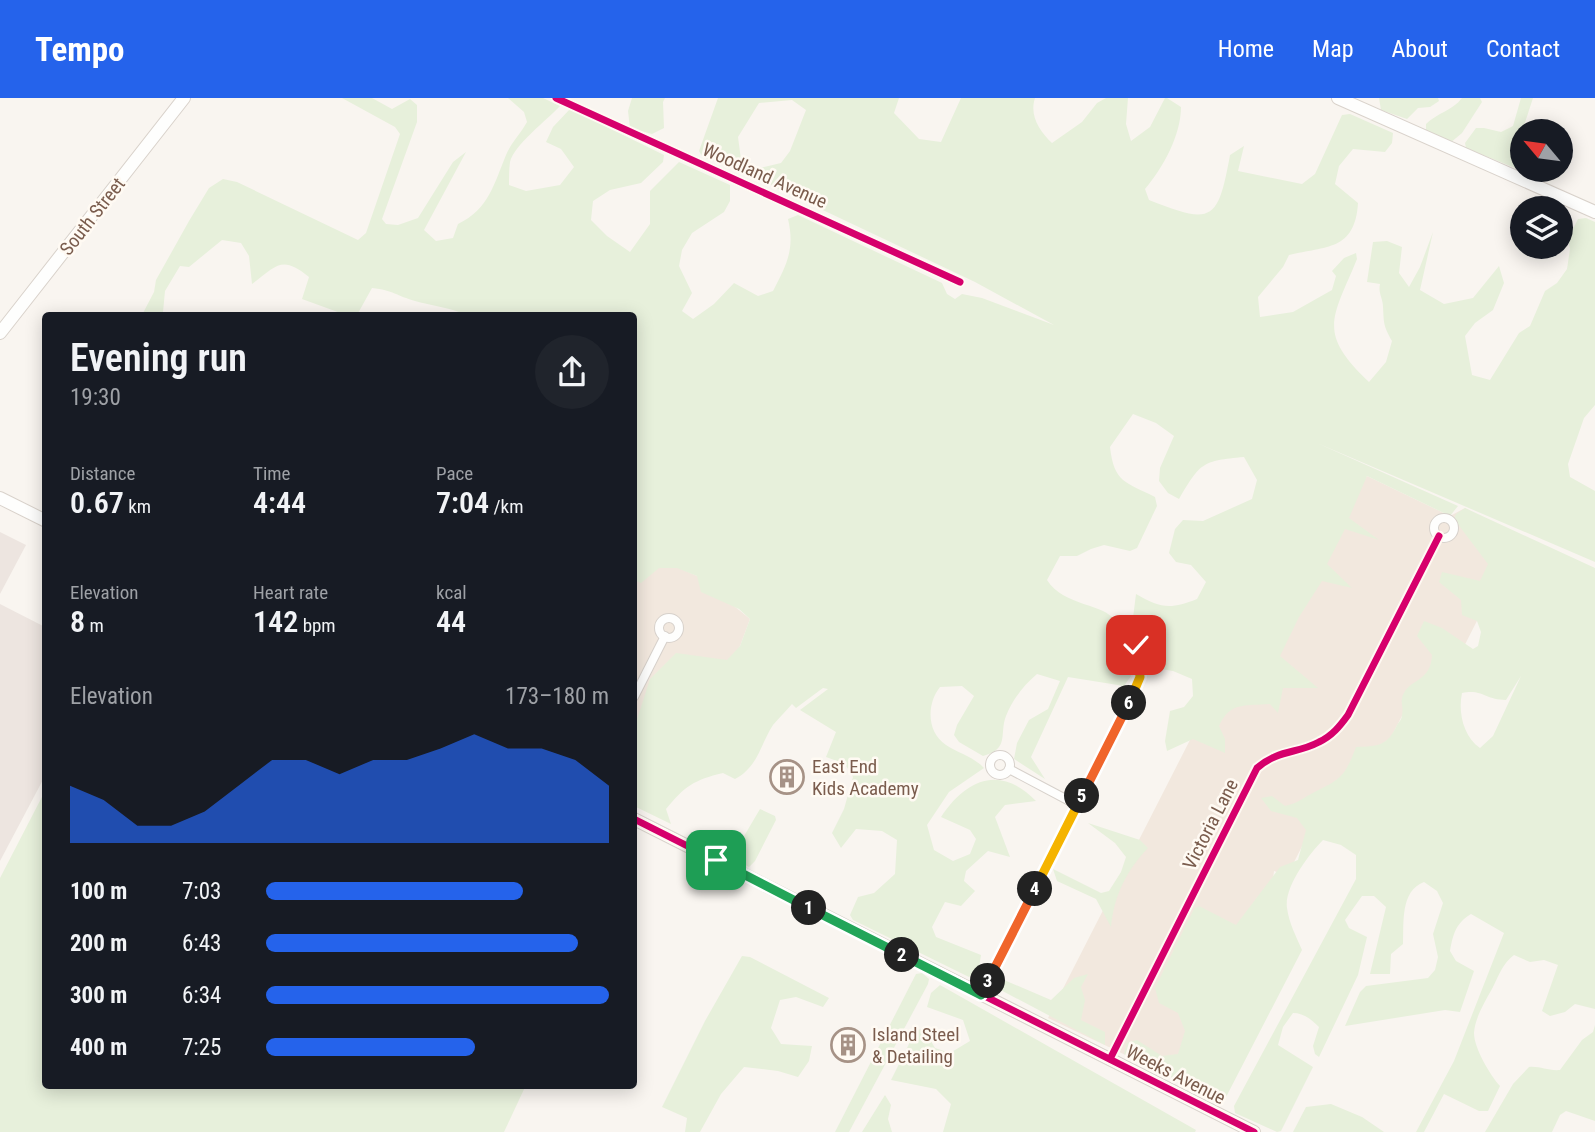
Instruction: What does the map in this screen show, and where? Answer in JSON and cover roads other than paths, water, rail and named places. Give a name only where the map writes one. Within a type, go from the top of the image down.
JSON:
[{"type":"street","name":"South Street","points":[[0,333],[184,98]]},
{"type":"street","name":"Woodland Avenue","points":[[556,98],[960,282]]},
{"type":"street","points":[[1338,98],[1595,212]]},
{"type":"street","points":[[0,498],[42,519]]},
{"type":"street","name":"Victoria Lane","points":[[1110,1059],[1257,768],[1284,752],[1315,744],[1337,730],[1348,715],[1439,536]]},
{"type":"street","points":[[637,691],[664,636]]},
{"type":"street","points":[[981,995],[1137,688],[1139,665]]},
{"type":"street","points":[[1009,769],[1077,805]]},
{"type":"street","name":"Weeks Avenue","points":[[637,821],[1254,1132]]},
{"type":"place","name":"East End Kids Academy","points":[[787,777]]},
{"type":"place","name":"Island Steel & Detailing","points":[[848,1045]]}]
